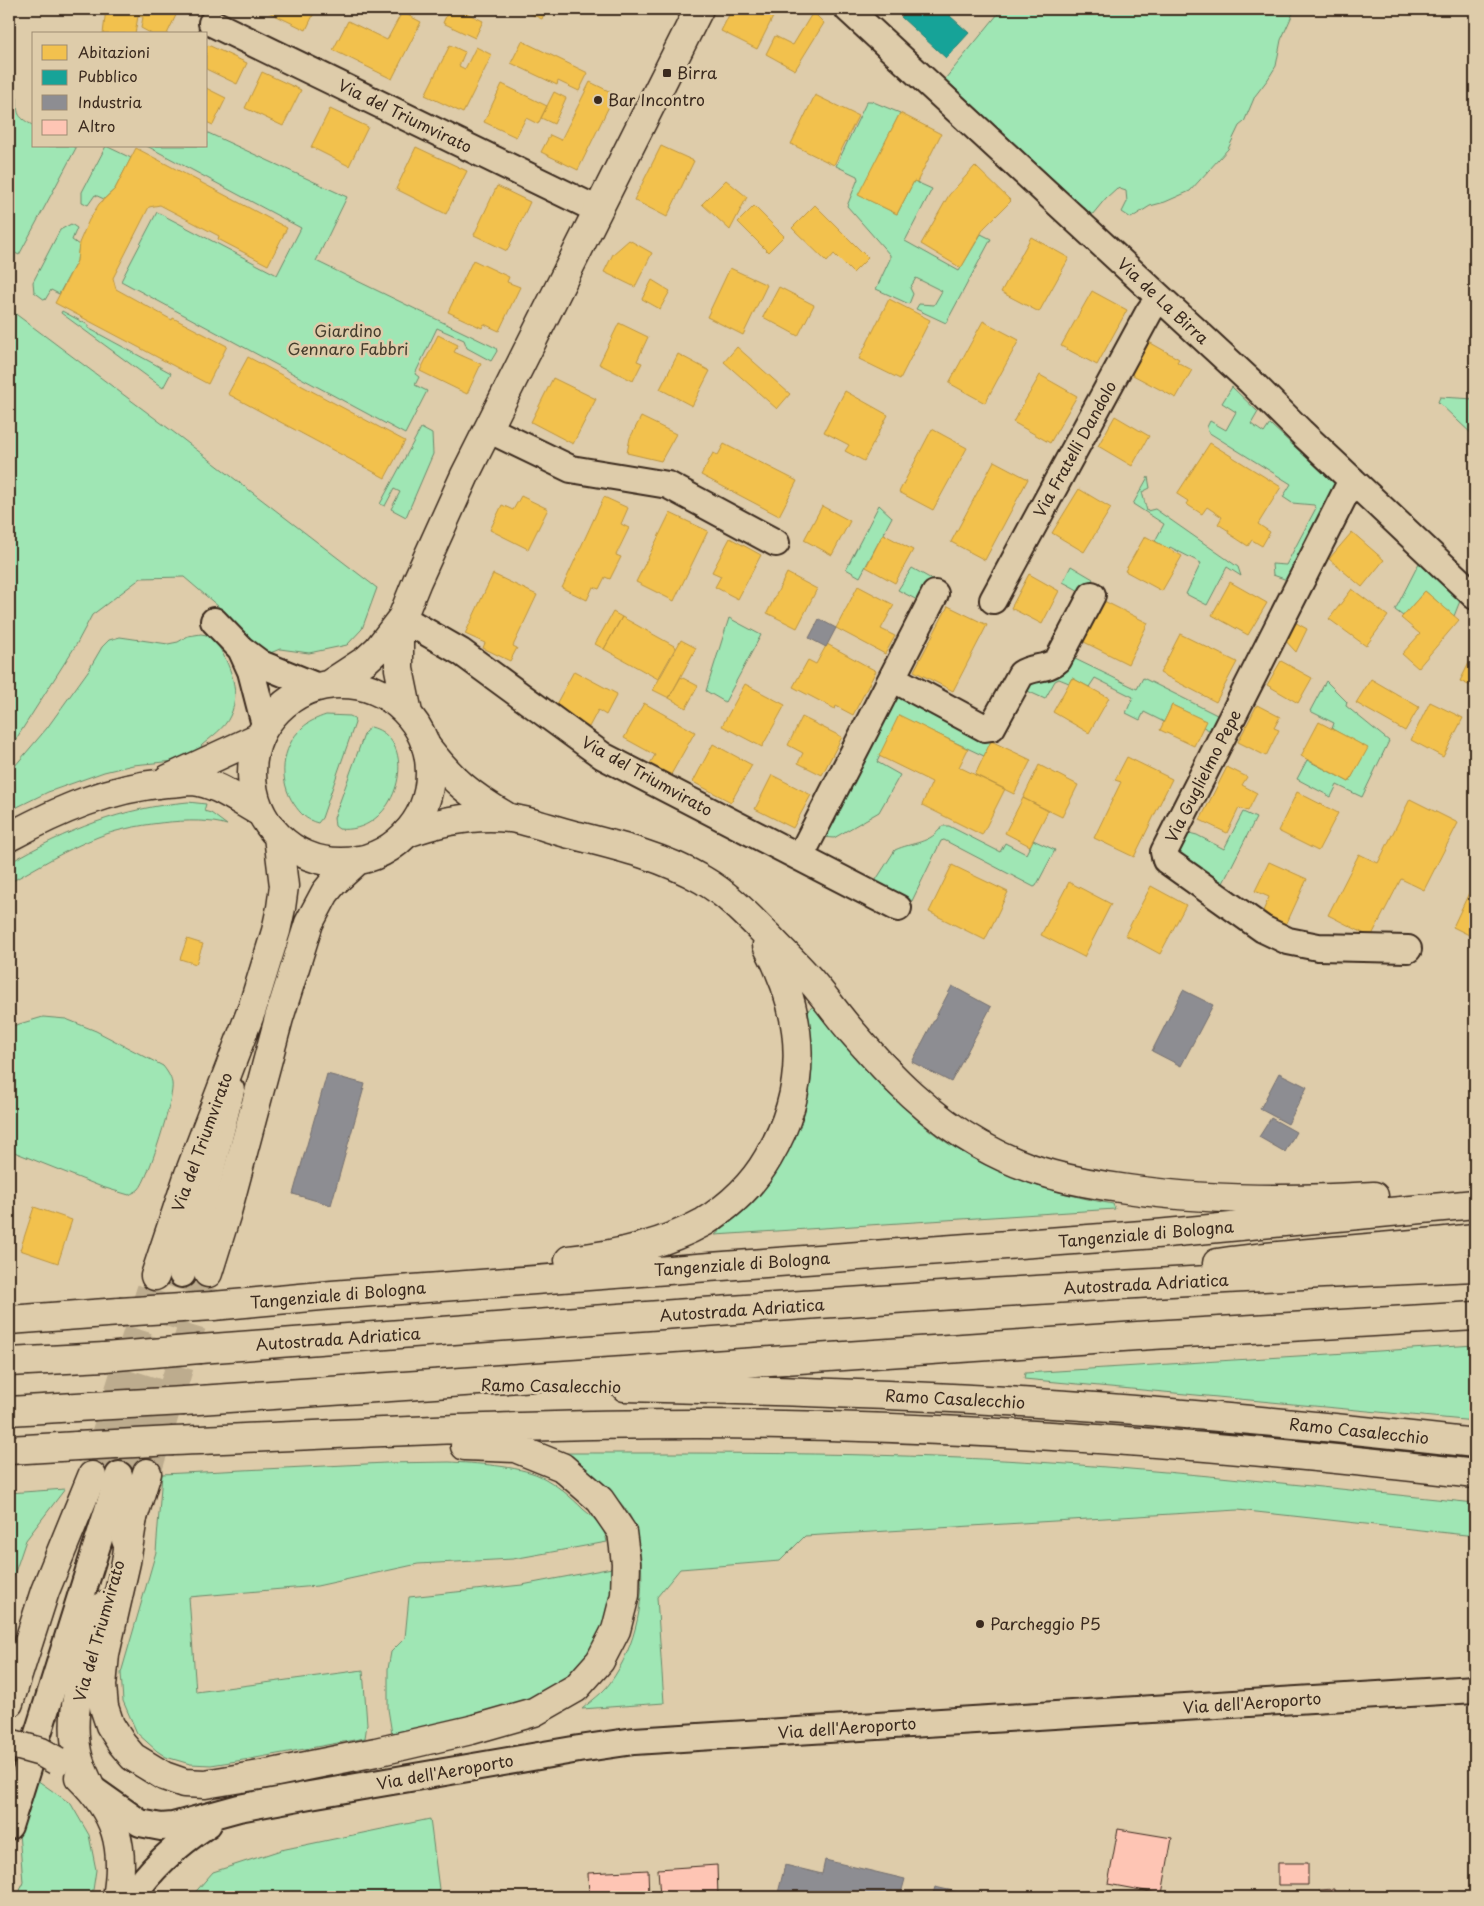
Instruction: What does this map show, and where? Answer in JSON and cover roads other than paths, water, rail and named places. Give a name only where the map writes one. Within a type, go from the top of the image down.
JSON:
[{"type":"main road","points":[[158,784],[262,731],[290,701],[323,686],[366,660],[378,650],[402,618],[432,546],[488,430],[699,9]]},
{"type":"main road","points":[[402,618],[398,656],[408,713]]},
{"type":"main road","points":[[323,686],[343,683],[356,684],[372,689],[387,696],[408,713],[419,730],[426,746],[430,767],[428,791],[421,811],[407,833]]},
{"type":"main road","points":[[262,731],[251,767],[254,798],[258,811],[278,836],[294,849],[332,862],[358,860],[387,848],[407,833],[432,824],[456,819],[510,818],[616,846],[665,862],[704,881],[745,912],[805,974],[853,1034],[924,1107],[980,1146],[1050,1176],[1154,1193],[1263,1200],[1334,1198],[1475,1189]]},
{"type":"main road","points":[[426,746],[445,771],[467,792],[510,818]]},
{"type":"main road","points":[[9,837],[48,816],[76,804],[116,791],[158,784],[193,781],[216,787],[258,811]]},
{"type":"main road","name":"Via del Triumvirato","points":[[155,1276],[189,1174],[252,1009],[276,931],[283,899],[283,872],[278,836]]},
{"type":"main road","name":"Via del Triumvirato","points":[[195,1273],[230,1204],[295,962],[314,911],[333,883],[358,860]]},
{"type":"main road","points":[[332,1294],[501,1268],[585,1258],[653,1244],[680,1234],[705,1221],[724,1208],[745,1189],[761,1170],[786,1122],[797,1080],[798,1056],[796,1033],[785,984],[764,940],[745,912]]},
{"type":"main road","name":"Tangenziale di Bologna","points":[[9,1320],[213,1306],[332,1294],[1156,1234],[1475,1204]]},
{"type":"main road","points":[[1010,1292],[1264,1257],[1475,1238]]},
{"type":"main road","name":"Autostrada Adriatica","points":[[9,1362],[105,1357],[608,1318],[1010,1292],[1475,1267]]},
{"type":"main road","points":[[9,1310],[93,1315]]},
{"type":"main road","points":[[9,1410],[1475,1316]]},
{"type":"main road","name":"Ramo Casalecchio","points":[[434,1384],[641,1387],[988,1400],[1201,1416],[1475,1443]]},
{"type":"main road","points":[[9,1450],[238,1438],[531,1427],[697,1424],[1045,1434],[1202,1446],[1475,1474]]},
{"type":"main road","points":[[133,1517],[126,1562],[105,1654],[102,1686],[104,1707],[110,1725],[133,1757],[164,1776],[184,1783],[206,1784],[290,1770],[471,1730],[534,1712],[576,1688],[600,1661],[616,1630],[624,1595],[626,1563],[622,1532],[600,1500],[562,1467],[515,1448],[238,1438]]},
{"type":"main road","name":"Via del Triumvirato","points":[[91,1789],[79,1760],[74,1727],[77,1697],[146,1474]]},
{"type":"main road","points":[[9,1703],[44,1591],[92,1476]]},
{"type":"main road","name":"Via del Triumvirato","points":[[9,1743],[41,1752],[77,1775],[91,1789],[106,1811],[116,1831],[121,1873],[117,1897]]},
{"type":"street","name":"Via de La Birra","points":[[848,9],[1250,381],[1475,596]]},
{"type":"street","name":"Via del Triumvirato","points":[[212,23],[598,210]]},
{"type":"street","name":"Via Fratelli Dandolo","points":[[993,600],[1145,320],[1159,298]]},
{"type":"street","points":[[488,430],[571,469],[668,485],[776,543]]},
{"type":"street","name":"Via Guglielmo Pepe","points":[[1352,480],[1164,852],[1166,860],[1263,929],[1288,941],[1318,947],[1408,949]]},
{"type":"street","points":[[800,858],[936,594]]},
{"type":"street","points":[[892,678],[985,728],[992,726],[1021,674],[1027,670],[1053,665],[1058,660],[1092,595]]},
{"type":"street","name":"Via del Triumvirato","points":[[402,618],[461,652],[603,756],[898,908]]},
{"type":"street","points":[[214,621],[241,649],[261,664],[323,686]]},
{"type":"street","points":[[241,649],[250,671],[262,731]]},
{"type":"street","name":"Via del Triumvirato","points":[[195,1273],[195,1233],[252,1009]]},
{"type":"street","name":"Via del Triumvirato","points":[[195,1233],[279,1018]]},
{"type":"street","name":"Via del Triumvirato","points":[[9,1826],[119,1475]]},
{"type":"street","name":"Via dell'Aeroporto","points":[[91,1789],[140,1823],[161,1827],[183,1824],[225,1812],[320,1793],[540,1755],[634,1741],[1475,1689]]},
{"type":"street","name":"Via dell'Aeroporto","points":[[132,1897],[158,1864],[180,1843],[225,1812]]},
{"type":"tunnel","points":[[147,1473],[208,1273]]},
{"type":"tunnel","points":[[119,1475],[182,1274]]},
{"type":"tunnel","points":[[92,1476],[155,1276]]},
{"type":"place","name":"Birra","points":[[667,73]]},
{"type":"place","name":"Bar Incontro","points":[[598,100]]},
{"type":"place","name":"Parcheggio P5","points":[[980,1624]]},
{"type":"park label","name":"Giardino Gennaro Fabbri","points":[[348,340]]}]
